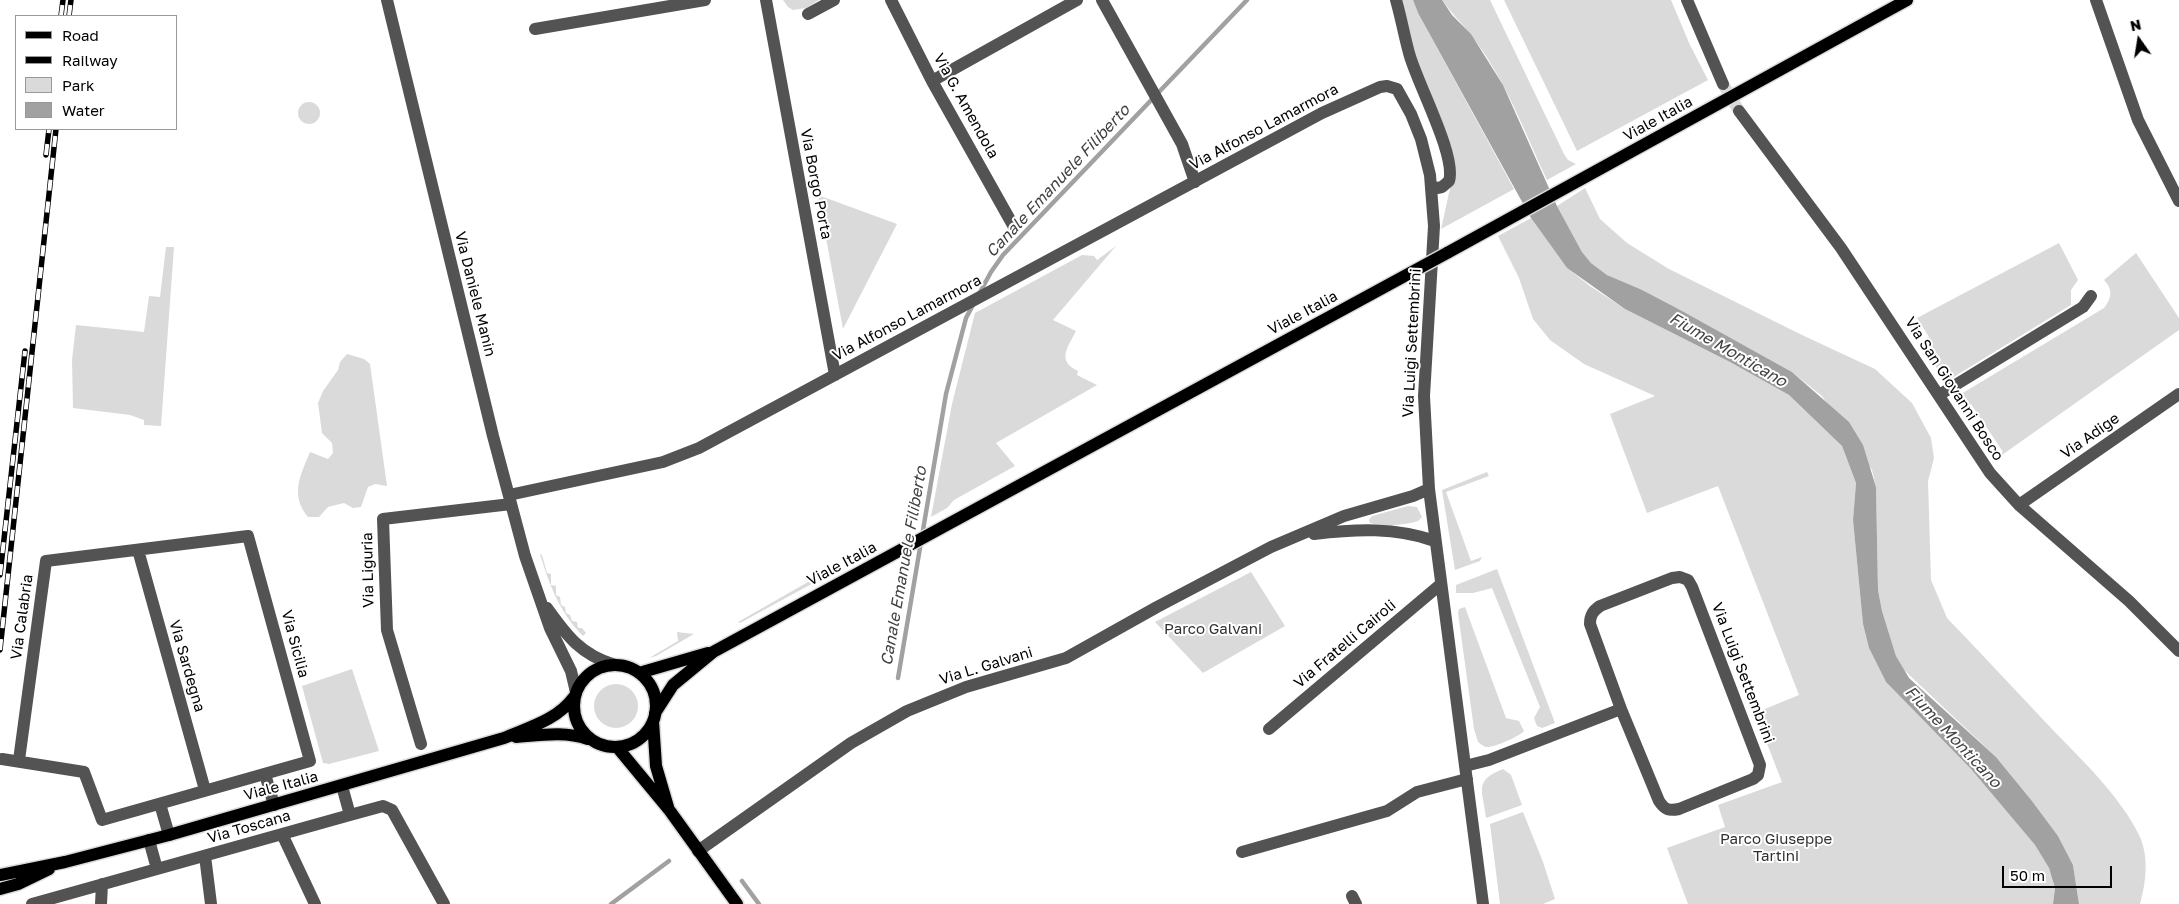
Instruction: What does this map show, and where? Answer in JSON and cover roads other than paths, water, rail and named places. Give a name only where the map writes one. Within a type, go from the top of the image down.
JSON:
[{"type":"main road","name":"Viale Italia","points":[[654,717],[673,685],[713,652],[1498,226],[1907,0]]},
{"type":"main road","name":"Viale Italia","points":[[639,673],[713,652]]},
{"type":"main road","points":[[654,717],[648,731],[630,745],[605,746],[593,741],[582,732],[576,721],[573,708],[575,694],[590,673],[598,668],[615,665],[632,668],[647,680],[653,690],[656,702],[654,717],[656,766],[670,811]]},
{"type":"main road","name":"Viale Italia","points":[[0,875],[66,862],[169,835],[504,738],[556,715],[566,708],[575,694]]},
{"type":"main road","name":"Viale Italia","points":[[504,738],[575,735],[593,741]]},
{"type":"main road","points":[[617,747],[670,811],[737,904]]},
{"type":"main road","name":"Viale Italia","points":[[0,888],[18,884],[66,862]]},
{"type":"street","name":"Via Daniele Manin","points":[[387,0],[510,500],[537,594],[550,628],[571,671],[575,694]]},
{"type":"street","points":[[535,29],[664,3],[705,0]]},
{"type":"street","name":"Via Borgo Porta","points":[[766,0],[835,374]]},
{"type":"street","points":[[808,14],[834,0]]},
{"type":"street","name":"Via G. Amendola","points":[[891,0],[932,81],[1014,227]]},
{"type":"street","points":[[932,81],[1077,0]]},
{"type":"street","points":[[1102,0],[1182,144],[1195,182]]},
{"type":"street","points":[[1396,0],[1409,54],[1449,162],[1449,181],[1442,187],[1432,189]]},
{"type":"street","points":[[1687,0],[1723,84]]},
{"type":"street","points":[[2096,0],[2138,120],[2179,201]]},
{"type":"street","name":"Via Alfonso Lamarmora","points":[[510,500],[646,466],[686,453],[737,429],[835,374],[1322,113],[1380,86],[1392,87],[1400,93],[1411,114],[1421,139],[1432,189]]},
{"type":"street","name":"Via San Giovanni Bosco","points":[[1739,111],[1841,248],[1990,473],[2019,505],[2128,601],[2179,651]]},
{"type":"street","name":"Via Luigi Settembrini","points":[[1432,189],[1434,226],[1432,280],[1424,396],[1429,489],[1483,904]]},
{"type":"street","points":[[1939,395],[2083,307],[2091,296]]},
{"type":"street","name":"Via Adige","points":[[2019,505],[2179,394]]},
{"type":"street","name":"Via L. Galvani","points":[[698,851],[851,743],[908,711],[966,687],[1066,658],[1232,566],[1344,516],[1413,496],[1429,489]]},
{"type":"street","name":"Via Liguria","points":[[421,744],[387,630],[383,519],[510,500]]},
{"type":"street","points":[[1298,536],[1345,530],[1373,530],[1412,533],[1435,541]]},
{"type":"street","name":"Via Calabria","points":[[20,760],[46,561],[248,536]]},
{"type":"street","name":"Via Sicilia","points":[[248,536],[310,761],[265,774]]},
{"type":"street","name":"Via Sardegna","points":[[138,550],[205,790]]},
{"type":"street","name":"Via Luigi Settembrini","points":[[1680,577],[1688,580],[1758,756],[1758,775],[1754,780],[1670,811],[1664,808],[1659,801],[1621,709],[1590,624],[1590,617],[1594,610],[1600,606],[1663,581],[1680,577]]},
{"type":"street","name":"Via Fratelli Cairoli","points":[[1269,729],[1442,584]]},
{"type":"street","name":"Via Daniele Manin","points":[[537,594],[559,625],[584,652],[594,658],[615,665]]},
{"type":"street","points":[[1465,766],[1489,760],[1621,709]]},
{"type":"street","points":[[2,759],[20,760],[84,772],[102,820],[265,774],[274,805]]},
{"type":"street","points":[[1242,852],[1387,811],[1417,792],[1466,779]]},
{"type":"street","points":[[342,786],[350,815]]},
{"type":"street","points":[[160,804],[169,835]]},
{"type":"street","name":"Via Toscana","points":[[32,904],[383,806],[392,810],[444,904]]},
{"type":"street","points":[[282,834],[314,904]]},
{"type":"street","points":[[149,840],[157,869]]},
{"type":"street","points":[[205,856],[211,904]]},
{"type":"street","points":[[101,904],[102,884]]},
{"type":"water","name":"Fiume Monticano","points":[[1413,0],[1442,0],[1452,15],[1471,34],[1503,85],[1557,206],[1582,252],[1591,263],[1607,275],[1642,290],[1684,312],[1792,372],[1849,422],[1863,445],[1876,487],[1878,590],[1882,611],[1896,656],[1909,678],[1996,757],[2058,836],[2073,865],[2079,904],[2053,904],[2055,888],[2049,868],[2035,845],[1971,769],[1886,682],[1869,648],[1863,624],[1853,520],[1856,483],[1842,446],[1789,395],[1730,362],[1625,309],[1567,268],[1531,218],[1418,13]]},
{"type":"waterway","name":"Canale Emanuele Filiberto","points":[[979,294],[1003,255],[1247,0]]},
{"type":"waterway","name":"Canale Emanuele Filiberto","points":[[898,678],[946,394],[966,318],[973,305]]},
{"type":"waterway","name":"Canale Emanuele Filiberto","points":[[611,904],[669,861]]},
{"type":"waterway","points":[[742,881],[759,904]]},
{"type":"tunnel","points":[[1723,84],[1739,111]]},
{"type":"railway","points":[[61,15],[63,0]]},
{"type":"railway","points":[[69,15],[71,0]]},
{"type":"railway","points":[[46,155],[49,130]]},
{"type":"railway","points":[[0,650],[56,130]]},
{"type":"railway","points":[[0,575],[25,351]]},
{"type":"park label","name":"Parco Galvani","points":[[1213,629]]},
{"type":"park label","name":"Parco Giuseppe Tartini","points":[[1776,848]]}]
